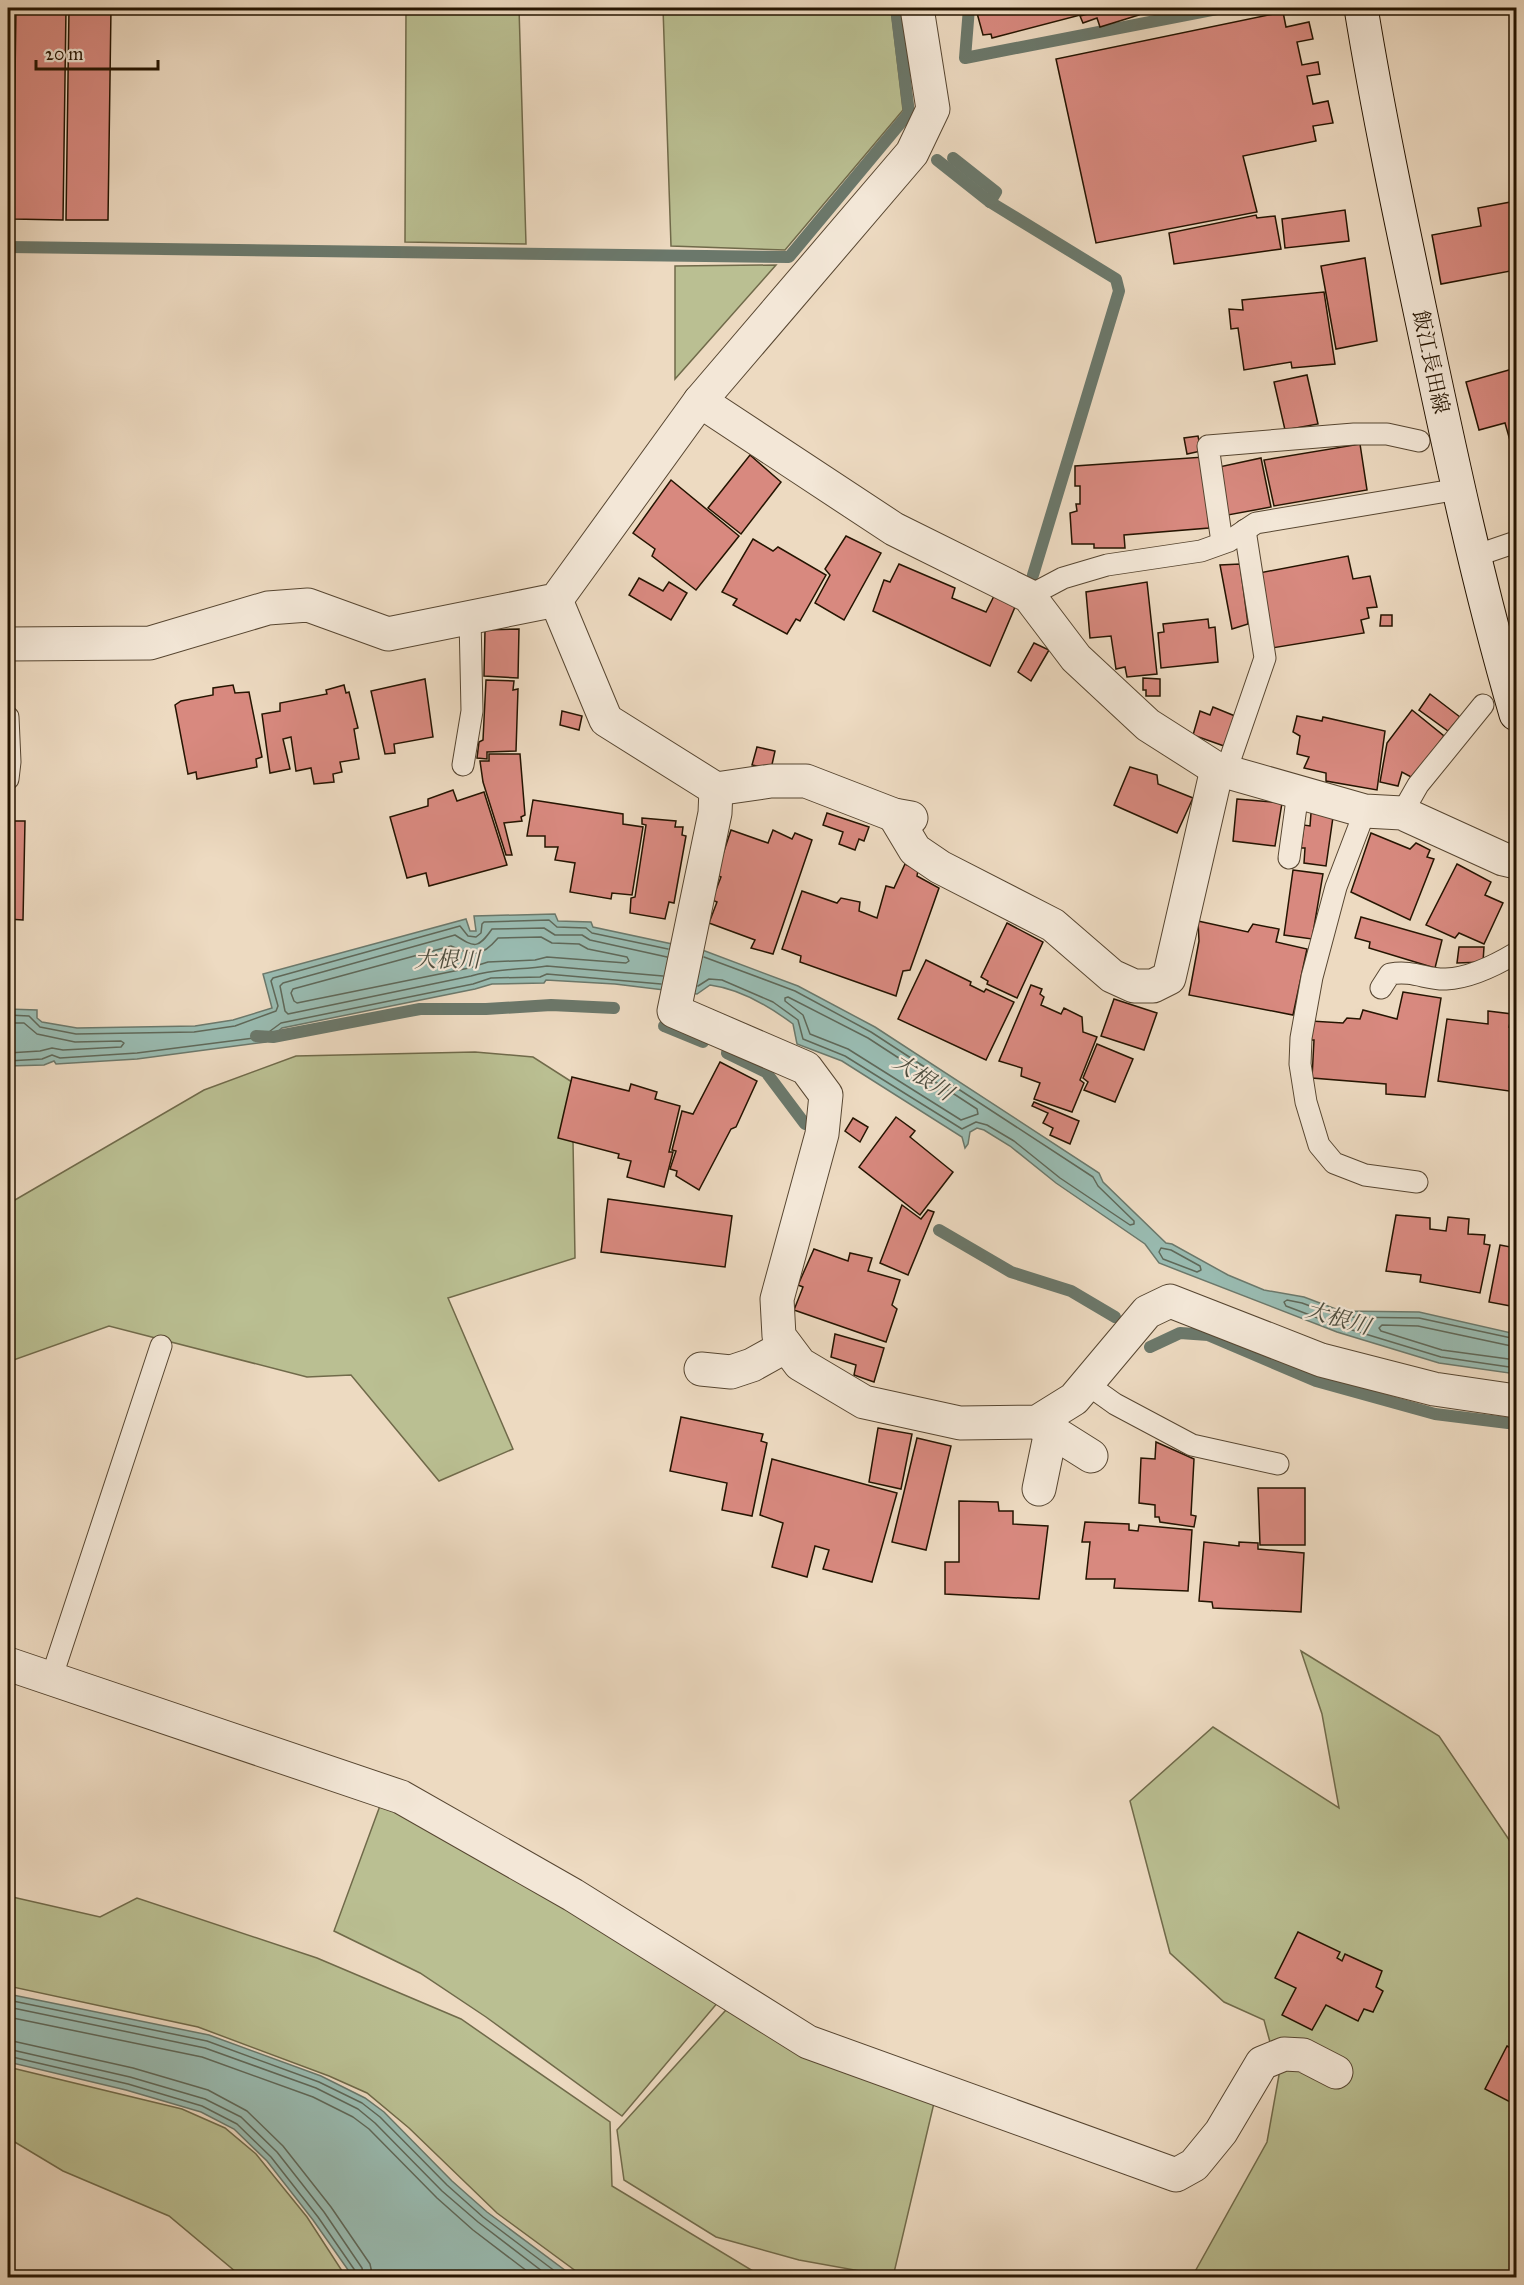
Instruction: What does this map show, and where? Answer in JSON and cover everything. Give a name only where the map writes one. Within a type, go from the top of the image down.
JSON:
[{"type":"street","points":[[8,644],[150,643],[268,608],[308,605],[388,634],[556,600],[700,401],[912,153],[933,109],[917,8]]},
{"type":"street","name":"飯江長田線","points":[[1361,8],[1377,104],[1459,489],[1490,625],[1516,714]]},
{"type":"street","points":[[700,401],[894,529],[1029,596],[1076,658],[1148,725],[1222,770],[1365,811],[1402,813],[1516,862]]},
{"type":"street","points":[[556,600],[606,720],[716,789],[771,781],[806,781],[903,816],[915,850],[940,867],[1053,926],[1112,976],[1134,986],[1153,986],[1169,978],[1222,770]]},
{"type":"street","points":[[716,789],[715,813],[674,1011],[806,1068],[826,1095],[822,1134],[777,1299],[779,1336],[800,1364],[864,1402],[960,1423],[1044,1427],[1091,1456]]},
{"type":"street","points":[[1039,1489],[1044,1427],[1074,1399],[1147,1312],[1170,1301],[1321,1360],[1434,1389],[1516,1401]]},
{"type":"street","points":[[701,1369],[731,1372],[752,1365],[786,1346]]},
{"type":"street","points":[[8,1664],[401,1797],[573,1894],[808,2042],[1176,2175],[1194,2165],[1221,2132],[1262,2063],[1284,2054],[1303,2055],[1336,2072]]},
{"type":"lane","points":[[1222,542],[1208,447],[1354,434],[1387,434],[1419,441]]},
{"type":"lane","points":[[1029,596],[1063,578],[1107,565],[1202,551],[1229,541],[1256,523],[1459,489]]},
{"type":"lane","points":[[1222,770],[1265,658],[1245,530]]},
{"type":"lane","points":[[1474,556],[1516,542]]},
{"type":"lane","points":[[463,765],[472,711],[470,618]]},
{"type":"lane","points":[[1402,813],[1418,785],[1483,705]]},
{"type":"lane","points":[[8,717],[10,762],[8,779]]},
{"type":"lane","points":[[1289,858],[1298,792]]},
{"type":"lane","points":[[1365,811],[1336,887],[1312,977],[1301,1038],[1300,1065],[1306,1102],[1319,1145],[1334,1163],[1365,1175],[1417,1182]]},
{"type":"lane","points":[[1382,988],[1390,974],[1406,971],[1446,980],[1489,969],[1516,953]]},
{"type":"lane","points":[[51,1679],[161,1346]]},
{"type":"lane","points":[[1087,1384],[1115,1404],[1192,1445],[1278,1464]]},
{"type":"green space","points":[[406,8],[519,8],[526,244],[405,242]]},
{"type":"green space","points":[[663,8],[891,8],[903,110],[785,250],[671,246]]},
{"type":"green space","points":[[776,265],[675,379],[675,266]]},
{"type":"green space","points":[[475,1052],[533,1057],[572,1082],[575,1258],[448,1298],[513,1449],[439,1481],[351,1375],[307,1377],[109,1326],[8,1362],[8,1204],[204,1090],[296,1056]]},
{"type":"green space","points":[[1301,1651],[1439,1736],[1516,1850],[1516,2277],[1192,2277],[1267,2142],[1279,2075],[1264,2020],[1224,2002],[1170,1953],[1130,1801],[1213,1727],[1339,1808],[1322,1714]]},
{"type":"green space","points":[[381,1803],[414,1818],[719,2001],[622,2116],[486,2017],[420,1973],[334,1931]]},
{"type":"green space","points":[[8,1896],[100,1917],[137,1898],[317,1958],[461,2019],[610,2122],[612,2186],[763,2277],[584,2277],[497,2213],[409,2128],[367,2093],[329,2076],[198,2027],[8,1986]]},
{"type":"green space","points":[[726,2010],[934,2103],[893,2277],[799,2260],[716,2237],[624,2180],[617,2130]]},
{"type":"green space","points":[[8,2067],[182,2109],[225,2128],[256,2154],[307,2217],[346,2277],[242,2277],[169,2216],[63,2171],[8,2138]]},
{"type":"water","name":"大根川","points":[[555,914],[558,921],[591,922],[593,927],[705,951],[798,986],[875,1027],[1099,1173],[1103,1182],[1166,1243],[1172,1244],[1228,1275],[1264,1290],[1304,1297],[1341,1311],[1419,1312],[1516,1334],[1516,1374],[1439,1363],[1337,1332],[1159,1263],[1145,1244],[1056,1183],[1010,1146],[977,1128],[970,1132],[965,1148],[962,1137],[842,1061],[797,1044],[793,1024],[774,1011],[743,994],[721,987],[710,985],[697,994],[615,984],[546,980],[544,983],[492,984],[282,1028],[266,1042],[137,1059],[56,1064],[54,1061],[44,1065],[8,1066],[8,1009],[37,1010],[37,1018],[42,1022],[77,1028],[195,1026],[233,1020],[272,1008],[263,974],[466,919],[470,931],[476,931],[474,916]]},
{"type":"water","points":[[8,1994],[209,2035],[321,2076],[365,2098],[384,2112],[452,2181],[487,2212],[574,2277],[353,2277],[313,2220],[267,2161],[234,2129],[201,2112],[126,2090],[8,2062]]},
{"type":"building","points":[[8,8],[14,8],[11,219],[8,219]]},
{"type":"building","points":[[16,8],[66,8],[63,220],[13,219]]},
{"type":"building","points":[[69,8],[111,8],[108,220],[66,220]]},
{"type":"building","points":[[981,8],[1087,8],[1088,13],[992,38],[991,34],[983,35],[977,13],[982,10]]},
{"type":"building","points":[[1090,8],[1138,8],[1139,15],[1100,27],[1097,18],[1083,23],[1080,16],[1092,13]]},
{"type":"building","points":[[1283,12],[1286,27],[1309,22],[1313,39],[1297,42],[1302,65],[1318,62],[1320,74],[1307,76],[1313,104],[1328,101],[1333,123],[1313,126],[1316,141],[1243,156],[1257,212],[1096,243],[1056,59]]},
{"type":"building","points":[[1516,201],[1516,270],[1441,284],[1432,235],[1481,226],[1478,208]]},
{"type":"building","points":[[1345,210],[1349,241],[1285,248],[1282,219]]},
{"type":"building","points":[[1256,215],[1257,218],[1275,216],[1281,249],[1174,264],[1169,233]]},
{"type":"building","points":[[1365,258],[1377,341],[1336,349],[1321,266]]},
{"type":"building","points":[[1324,292],[1335,364],[1292,368],[1291,362],[1244,370],[1238,328],[1231,329],[1229,309],[1243,310],[1242,300]]},
{"type":"building","points":[[1516,368],[1516,443],[1511,444],[1505,423],[1479,430],[1466,382]]},
{"type":"building","points":[[1307,375],[1318,424],[1285,430],[1274,382]]},
{"type":"building","points":[[1198,436],[1201,451],[1187,454],[1184,438]]},
{"type":"building","points":[[1360,444],[1367,490],[1274,506],[1264,460]]},
{"type":"building","points":[[750,455],[781,482],[741,534],[708,508]]},
{"type":"building","points":[[1204,457],[1209,528],[1124,535],[1125,548],[1094,548],[1094,544],[1072,544],[1070,513],[1077,511],[1076,504],[1080,504],[1080,486],[1075,486],[1075,466]]},
{"type":"building","points":[[1261,458],[1271,507],[1228,515],[1219,467]]},
{"type":"building","points":[[671,480],[739,536],[696,590],[652,556],[655,549],[633,533]]},
{"type":"building","points":[[846,536],[881,553],[844,620],[815,603],[830,575],[825,569]]},
{"type":"building","points":[[753,539],[773,551],[778,547],[826,575],[800,621],[796,619],[787,634],[733,605],[737,599],[722,592]]},
{"type":"building","points":[[1348,556],[1353,579],[1370,576],[1377,607],[1367,608],[1369,618],[1361,620],[1364,633],[1272,648],[1259,573]]},
{"type":"building","points":[[899,564],[955,588],[952,598],[986,612],[994,596],[1015,607],[990,666],[873,611],[884,580],[890,582]]},
{"type":"building","points":[[1240,564],[1248,624],[1232,629],[1220,565]]},
{"type":"building","points":[[639,578],[663,591],[669,582],[687,593],[671,620],[629,595]]},
{"type":"building","points":[[1147,582],[1157,674],[1127,677],[1125,667],[1116,669],[1111,636],[1090,638],[1086,592]]},
{"type":"building","points":[[1381,615],[1392,615],[1392,626],[1380,626]]},
{"type":"building","points":[[1208,619],[1209,628],[1215,627],[1218,662],[1161,668],[1158,633],[1164,632],[1163,624]]},
{"type":"building","points":[[519,629],[518,678],[484,676],[485,630]]},
{"type":"building","points":[[1034,643],[1049,650],[1031,681],[1018,672]]},
{"type":"building","points":[[1143,678],[1160,679],[1160,696],[1146,696],[1146,690],[1143,690]]},
{"type":"building","points":[[425,679],[433,737],[394,744],[395,753],[385,754],[371,691]]},
{"type":"building","points":[[486,680],[514,681],[513,690],[518,689],[516,751],[487,752],[487,759],[477,758],[479,742],[483,740]]},
{"type":"building","points":[[233,685],[235,693],[249,692],[262,757],[256,759],[257,767],[197,779],[196,772],[188,774],[175,705],[181,701],[213,695],[213,688]]},
{"type":"building","points":[[344,685],[346,693],[349,692],[358,728],[354,729],[359,759],[340,762],[342,772],[333,774],[334,782],[314,784],[311,768],[296,771],[291,737],[283,739],[290,769],[270,773],[262,714],[280,711],[280,703],[327,694],[326,690]]},
{"type":"building","points":[[1430,694],[1460,717],[1448,731],[1419,710]]},
{"type":"building","points":[[1213,707],[1235,716],[1224,746],[1193,735],[1200,711],[1210,715]]},
{"type":"building","points":[[1412,710],[1444,736],[1413,778],[1402,772],[1398,786],[1380,782],[1387,743]]},
{"type":"building","points":[[562,711],[582,716],[579,730],[560,725]]},
{"type":"building","points":[[1297,716],[1322,721],[1323,717],[1385,731],[1377,790],[1326,781],[1326,773],[1304,768],[1309,757],[1297,754],[1300,736],[1293,732]]},
{"type":"building","points":[[757,747],[775,751],[771,769],[752,765]]},
{"type":"building","points":[[489,754],[520,754],[525,815],[521,817],[522,821],[504,823],[512,855],[506,855],[483,782],[480,761],[489,761]]},
{"type":"building","points":[[1130,767],[1157,775],[1158,784],[1193,798],[1177,833],[1114,805]]},
{"type":"building","points":[[453,790],[457,801],[484,792],[507,865],[429,886],[426,873],[407,878],[390,817],[428,806],[428,799]]},
{"type":"building","points":[[1237,799],[1282,803],[1275,846],[1233,841]]},
{"type":"building","points":[[533,800],[623,814],[623,824],[643,827],[632,895],[612,893],[611,899],[570,892],[575,863],[555,860],[558,847],[545,847],[545,836],[527,836]]},
{"type":"building","points":[[827,813],[869,827],[864,841],[859,839],[855,850],[839,844],[843,832],[823,825]]},
{"type":"building","points":[[1311,813],[1333,817],[1326,866],[1304,863],[1305,848],[1301,848],[1304,825],[1310,826]]},
{"type":"building","points":[[642,818],[676,821],[675,827],[683,827],[682,835],[686,836],[674,903],[669,902],[665,919],[630,913],[631,898],[635,897],[646,825],[642,824]]},
{"type":"building","points":[[10,821],[25,821],[23,920],[8,919],[8,825]]},
{"type":"building","points":[[731,830],[768,843],[773,830],[792,839],[795,833],[812,840],[773,954],[751,948],[755,940],[709,923],[717,902],[712,900],[721,877],[716,875]]},
{"type":"building","points":[[1371,833],[1410,849],[1416,843],[1430,850],[1427,857],[1434,859],[1410,920],[1351,892]]},
{"type":"building","points":[[905,864],[918,870],[917,876],[939,888],[910,970],[903,971],[896,996],[800,962],[801,956],[782,949],[802,891],[837,903],[841,898],[860,902],[859,911],[877,918],[886,886],[894,888]]},
{"type":"building","points":[[1457,864],[1491,882],[1485,895],[1503,903],[1484,944],[1459,933],[1455,938],[1426,925]]},
{"type":"building","points":[[1293,870],[1323,874],[1312,939],[1284,935]]},
{"type":"building","points":[[1361,917],[1442,940],[1435,968],[1369,948],[1370,942],[1355,938]]},
{"type":"building","points":[[1198,921],[1248,932],[1253,924],[1279,929],[1276,942],[1307,949],[1293,1015],[1189,995],[1199,941]]},
{"type":"building","points":[[1007,923],[1043,942],[1017,998],[987,984],[988,981],[981,977]]},
{"type":"building","points":[[1459,947],[1484,947],[1483,962],[1457,963]]},
{"type":"building","points":[[926,960],[971,982],[970,985],[984,992],[986,989],[1014,1002],[986,1060],[898,1019]]},
{"type":"building","points":[[1031,985],[1042,989],[1040,994],[1044,997],[1041,1005],[1061,1014],[1064,1008],[1082,1017],[1083,1032],[1097,1037],[1080,1080],[1084,1083],[1072,1112],[1034,1099],[1040,1083],[1021,1076],[1022,1068],[999,1061]]},
{"type":"building","points":[[1403,992],[1441,998],[1425,1097],[1386,1094],[1386,1084],[1312,1078],[1314,1040],[1310,1040],[1311,1021],[1343,1023],[1347,1018],[1360,1019],[1363,1010],[1397,1019]]},
{"type":"building","points":[[1114,999],[1157,1013],[1144,1050],[1101,1036]]},
{"type":"building","points":[[1488,1011],[1512,1014],[1509,1027],[1516,1028],[1516,1092],[1438,1081],[1447,1019],[1488,1024]]},
{"type":"building","points":[[1097,1044],[1133,1059],[1115,1102],[1084,1090],[1088,1082],[1083,1078]]},
{"type":"building","points":[[720,1062],[757,1081],[736,1127],[731,1129],[699,1190],[676,1176],[677,1171],[670,1169],[676,1151],[672,1150],[682,1111],[693,1114]]},
{"type":"building","points":[[572,1077],[629,1091],[631,1084],[657,1092],[655,1099],[680,1106],[669,1152],[673,1152],[664,1187],[627,1177],[631,1161],[618,1158],[619,1154],[558,1138]]},
{"type":"building","points":[[1034,1102],[1079,1121],[1070,1144],[1050,1135],[1053,1128],[1043,1123],[1048,1113],[1032,1106]]},
{"type":"building","points":[[896,1117],[915,1131],[910,1137],[953,1172],[920,1215],[859,1167]]},
{"type":"building","points":[[853,1118],[868,1127],[860,1142],[845,1131]]},
{"type":"building","points":[[608,1199],[732,1216],[725,1267],[601,1252]]},
{"type":"building","points":[[902,1205],[921,1219],[928,1210],[934,1212],[908,1275],[880,1263]]},
{"type":"building","points":[[1396,1215],[1430,1218],[1430,1229],[1446,1231],[1448,1217],[1469,1219],[1468,1234],[1485,1235],[1484,1244],[1490,1245],[1480,1293],[1420,1282],[1421,1275],[1386,1271]]},
{"type":"building","points":[[1500,1245],[1516,1248],[1516,1307],[1489,1302]]},
{"type":"building","points":[[814,1249],[848,1261],[850,1253],[872,1258],[868,1271],[900,1280],[892,1305],[897,1309],[886,1342],[794,1310],[803,1287],[798,1285]]},
{"type":"building","points":[[835,1334],[884,1348],[874,1382],[854,1375],[856,1365],[831,1357]]},
{"type":"building","points":[[681,1417],[763,1434],[761,1441],[767,1443],[752,1516],[722,1510],[727,1483],[670,1471]]},
{"type":"building","points":[[878,1428],[912,1434],[901,1489],[869,1482]]},
{"type":"building","points":[[917,1438],[951,1446],[926,1550],[892,1542]]},
{"type":"building","points":[[1156,1442],[1194,1459],[1191,1515],[1196,1516],[1194,1527],[1160,1522],[1159,1517],[1155,1517],[1155,1505],[1139,1503],[1141,1458],[1155,1459]]},
{"type":"building","points":[[772,1459],[897,1493],[872,1582],[823,1569],[829,1550],[815,1546],[807,1577],[772,1567],[783,1523],[760,1515]]},
{"type":"building","points":[[1258,1488],[1305,1488],[1305,1545],[1260,1545]]},
{"type":"building","points":[[959,1501],[998,1502],[999,1511],[1013,1511],[1013,1524],[1048,1526],[1039,1599],[945,1594],[945,1562],[959,1562]]},
{"type":"building","points":[[1085,1522],[1129,1524],[1129,1530],[1138,1531],[1139,1525],[1192,1530],[1188,1591],[1114,1588],[1115,1579],[1086,1579],[1090,1542],[1082,1542]]},
{"type":"building","points":[[1204,1542],[1239,1546],[1239,1542],[1258,1543],[1258,1549],[1304,1553],[1301,1612],[1213,1608],[1212,1602],[1199,1601]]},
{"type":"building","points":[[1298,1932],[1340,1952],[1337,1958],[1342,1961],[1345,1954],[1382,1971],[1376,1987],[1383,1991],[1373,2012],[1364,2009],[1358,2021],[1326,2005],[1312,2030],[1282,2015],[1296,1988],[1275,1978]]},
{"type":"building","points":[[1507,2046],[1516,2051],[1514,2104],[1485,2089]]},
{"type":"waterway","points":[[8,247],[789,257],[909,113],[896,8]]},
{"type":"waterway","points":[[969,8],[965,58],[1222,8]]},
{"type":"waterway","points":[[953,158],[996,192],[990,202]]},
{"type":"waterway","points":[[937,160],[990,202],[1116,279],[1119,291],[1033,575]]},
{"type":"waterway","points":[[256,1036],[273,1037],[420,1009],[486,1009],[551,1005],[614,1008]]},
{"type":"waterway","points":[[664,1026],[703,1042]]},
{"type":"waterway","points":[[727,1053],[766,1072],[805,1124]]},
{"type":"waterway","points":[[939,1230],[1011,1272],[1071,1291],[1115,1317]]},
{"type":"waterway","points":[[1150,1347],[1180,1333],[1208,1335],[1316,1381],[1435,1414],[1516,1424]]}]
